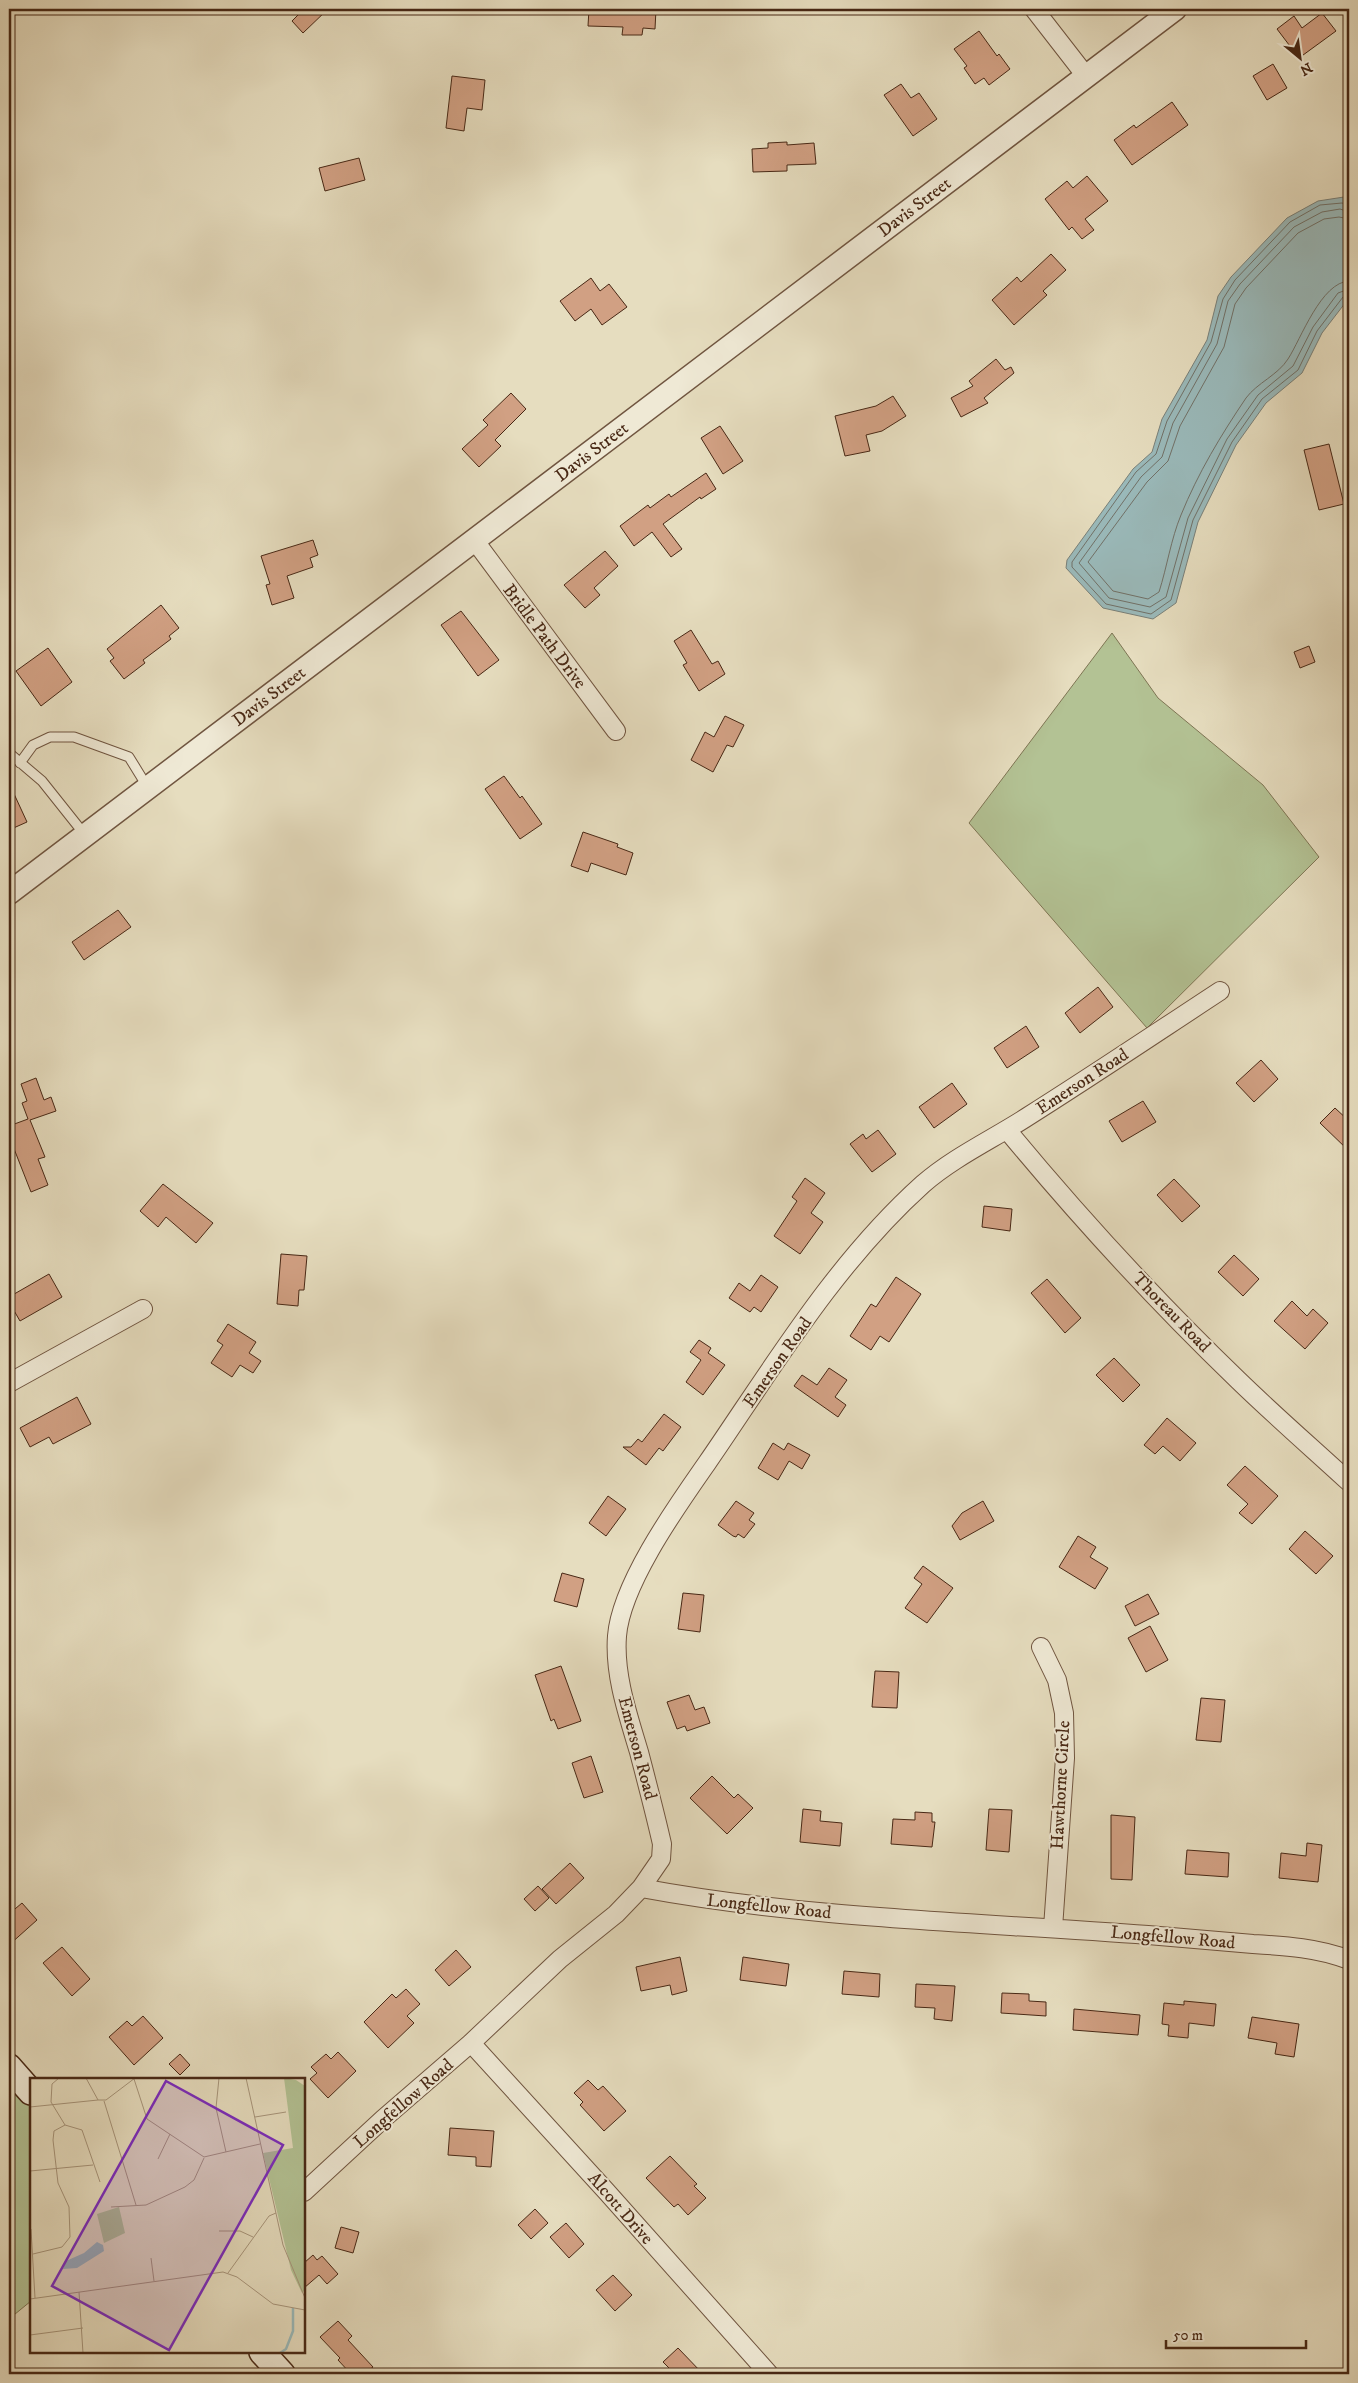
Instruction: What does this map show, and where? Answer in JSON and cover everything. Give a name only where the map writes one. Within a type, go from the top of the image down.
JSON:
[{"type":"main road","points":[[9,2067],[30,2091]]},
{"type":"main road","points":[[263,2353],[282,2374]]},
{"type":"street","points":[[1034,9],[1086,76]]},
{"type":"street","name":"Davis Street","points":[[10,889],[148,788],[474,542],[1175,9]]},
{"type":"street","name":"Bridle Path Drive","points":[[474,542],[616,731]]},
{"type":"street","name":"Emerson Road","points":[[641,1888],[659,1864],[662,1844],[624,1701],[617,1656],[617,1634],[623,1610],[633,1586],[660,1533],[816,1305],[888,1218],[925,1183],[951,1164],[1007,1130],[1220,991]]},
{"type":"street","name":"Thoreau Road","points":[[1007,1130],[1062,1195],[1163,1305],[1238,1380],[1349,1482]]},
{"type":"street","points":[[9,1383],[143,1309]]},
{"type":"street","name":"Hawthorne Circle","points":[[1041,1647],[1057,1680],[1064,1713],[1065,1758],[1053,1928]]},
{"type":"street","name":"Longfellow Road","points":[[305,2191],[383,2119],[470,2043],[560,1959],[616,1914],[641,1888],[781,1910],[1301,1947],[1349,1960]]},
{"type":"street","name":"Alcott Drive","points":[[470,2043],[606,2191],[769,2374]]},
{"type":"lane","points":[[20,763],[33,745],[50,737],[74,737],[129,757],[148,788]]},
{"type":"lane","points":[[9,755],[42,781],[85,835]]},
{"type":"green space","points":[[1112,633],[1158,698],[1263,785],[1319,857],[1147,1028],[969,823]]},
{"type":"green space","points":[[9,2067],[30,2091],[30,2302],[9,2319]]},
{"type":"water","points":[[1344,197],[1349,202],[1349,298],[1322,333],[1302,373],[1266,403],[1236,445],[1198,522],[1176,603],[1153,619],[1103,608],[1066,568],[1067,560],[1133,469],[1152,452],[1162,419],[1207,340],[1218,296],[1231,277],[1287,218],[1318,201]]},
{"type":"building","points":[[304,9],[328,9],[303,33],[292,21]]},
{"type":"building","points":[[589,9],[656,9],[655,29],[643,28],[642,35],[622,35],[623,27],[588,26]]},
{"type":"building","points":[[1322,13],[1336,31],[1299,58],[1277,29],[1294,16],[1302,28]]},
{"type":"building","points":[[979,31],[997,56],[999,54],[1010,69],[989,85],[984,78],[975,84],[964,68],[967,66],[954,49]]},
{"type":"building","points":[[1273,64],[1287,88],[1267,100],[1253,76]]},
{"type":"building","points":[[452,76],[485,80],[482,110],[467,108],[464,131],[446,128]]},
{"type":"building","points":[[901,84],[911,98],[919,93],[937,119],[913,136],[884,95]]},
{"type":"building","points":[[1172,102],[1188,125],[1132,165],[1114,140],[1134,125],[1136,128]]},
{"type":"building","points":[[787,142],[787,145],[814,143],[816,164],[787,165],[787,171],[753,172],[752,149],[768,148],[768,143]]},
{"type":"building","points":[[359,158],[365,180],[325,191],[319,168]]},
{"type":"building","points":[[1087,176],[1108,201],[1085,219],[1094,230],[1082,239],[1072,227],[1069,230],[1045,199],[1067,181],[1073,188]]},
{"type":"building","points":[[1051,254],[1066,270],[1043,291],[1047,295],[1014,325],[992,300],[1017,277],[1021,282]]},
{"type":"building","points":[[591,278],[600,291],[609,284],[627,307],[602,325],[591,309],[575,321],[560,301]]},
{"type":"building","points":[[996,359],[1005,370],[1011,367],[1014,373],[984,398],[988,403],[961,417],[951,398],[973,386],[969,381]]},
{"type":"building","points":[[511,393],[526,409],[495,440],[501,446],[479,467],[462,449],[488,425],[483,420]]},
{"type":"building","points":[[893,396],[906,416],[882,431],[866,435],[870,451],[845,456],[835,416],[876,406]]},
{"type":"building","points":[[720,426],[743,461],[723,474],[701,438]]},
{"type":"building","points":[[1329,444],[1344,504],[1319,510],[1304,450]]},
{"type":"building","points":[[706,473],[716,489],[701,499],[700,497],[663,524],[682,549],[671,557],[652,532],[634,546],[620,526],[648,505],[650,508],[669,494],[671,497]]},
{"type":"building","points":[[313,540],[318,555],[310,558],[313,567],[287,576],[294,598],[272,605],[266,585],[270,584],[261,556]]},
{"type":"building","points":[[605,551],[618,566],[594,588],[600,595],[585,608],[564,585]]},
{"type":"building","points":[[161,605],[179,628],[169,636],[171,639],[143,660],[145,663],[124,679],[110,661],[114,658],[107,649]]},
{"type":"building","points":[[461,611],[499,660],[478,676],[441,625]]},
{"type":"building","points":[[691,630],[712,664],[718,661],[725,674],[699,691],[683,665],[687,663],[674,641]]},
{"type":"building","points":[[1309,646],[1315,662],[1300,668],[1294,652]]},
{"type":"building","points":[[48,648],[72,682],[41,706],[16,671]]},
{"type":"building","points":[[725,716],[744,725],[733,747],[727,745],[713,772],[691,760],[705,732],[714,737]]},
{"type":"building","points":[[504,776],[520,798],[522,796],[542,824],[520,839],[485,789]]},
{"type":"building","points":[[9,783],[27,822],[9,830]]},
{"type":"building","points":[[583,832],[618,844],[617,847],[633,853],[626,875],[591,863],[588,872],[571,866]]},
{"type":"building","points":[[118,910],[131,927],[84,960],[72,942]]},
{"type":"building","points":[[1098,987],[1113,1007],[1080,1033],[1065,1013]]},
{"type":"building","points":[[1026,1026],[1039,1047],[1007,1068],[994,1048]]},
{"type":"building","points":[[1261,1060],[1278,1079],[1254,1102],[1236,1083]]},
{"type":"building","points":[[36,1078],[44,1100],[51,1097],[56,1111],[30,1120],[45,1157],[38,1159],[48,1185],[31,1192],[9,1136],[9,1126],[28,1119],[22,1103],[27,1101],[21,1084]]},
{"type":"building","points":[[952,1083],[967,1104],[934,1128],[919,1107]]},
{"type":"building","points":[[1143,1101],[1156,1122],[1122,1142],[1109,1121]]},
{"type":"building","points":[[1335,1108],[1349,1121],[1349,1151],[1320,1123]]},
{"type":"building","points":[[878,1130],[896,1154],[872,1172],[850,1144],[863,1134],[866,1139]]},
{"type":"building","points":[[805,1178],[825,1193],[811,1213],[823,1222],[800,1254],[774,1236],[797,1201],[792,1197]]},
{"type":"building","points":[[1174,1179],[1200,1206],[1182,1222],[1157,1195]]},
{"type":"building","points":[[163,1184],[213,1223],[196,1243],[166,1217],[158,1227],[140,1211]]},
{"type":"building","points":[[984,1206],[1012,1209],[1010,1231],[982,1227]]},
{"type":"building","points":[[281,1254],[307,1256],[304,1290],[299,1290],[298,1306],[277,1304]]},
{"type":"building","points":[[1234,1255],[1259,1279],[1243,1296],[1218,1272]]},
{"type":"building","points":[[49,1274],[62,1297],[20,1321],[9,1302],[9,1297]]},
{"type":"building","points":[[761,1275],[778,1287],[761,1312],[754,1307],[750,1312],[729,1298],[739,1283],[750,1291]]},
{"type":"building","points":[[896,1277],[921,1294],[889,1342],[880,1336],[871,1350],[850,1336],[871,1304],[876,1307]]},
{"type":"building","points":[[1047,1279],[1081,1318],[1065,1333],[1031,1293]]},
{"type":"building","points":[[1292,1301],[1307,1316],[1313,1309],[1328,1323],[1305,1349],[1274,1321]]},
{"type":"building","points":[[228,1324],[256,1342],[249,1353],[261,1361],[253,1373],[240,1365],[232,1377],[211,1363],[223,1345],[217,1341]]},
{"type":"building","points":[[699,1340],[711,1348],[708,1353],[725,1365],[703,1395],[686,1382],[701,1360],[690,1352]]},
{"type":"building","points":[[1114,1358],[1140,1385],[1123,1402],[1096,1375]]},
{"type":"building","points":[[829,1368],[847,1380],[835,1397],[846,1405],[838,1417],[794,1386],[802,1375],[817,1385]]},
{"type":"building","points":[[77,1397],[91,1424],[53,1444],[49,1437],[30,1447],[20,1428]]},
{"type":"building","points":[[664,1414],[681,1427],[663,1451],[659,1448],[646,1465],[623,1447],[631,1447],[638,1439],[642,1442]]},
{"type":"building","points":[[1167,1418],[1196,1443],[1180,1461],[1163,1446],[1155,1454],[1144,1445]]},
{"type":"building","points":[[773,1443],[784,1450],[788,1443],[810,1455],[802,1469],[789,1461],[778,1480],[758,1468]]},
{"type":"building","points":[[1245,1466],[1278,1496],[1252,1524],[1239,1513],[1248,1504],[1227,1485]]},
{"type":"building","points":[[608,1496],[626,1509],[606,1536],[589,1523]]},
{"type":"building","points":[[736,1501],[754,1513],[749,1520],[755,1524],[744,1538],[738,1534],[736,1537],[733,1536],[718,1525]]},
{"type":"building","points":[[983,1501],[994,1521],[960,1540],[952,1526],[962,1513]]},
{"type":"building","points":[[1305,1531],[1333,1556],[1316,1574],[1289,1549]]},
{"type":"building","points":[[1078,1536],[1096,1547],[1090,1557],[1108,1568],[1095,1589],[1059,1567]]},
{"type":"building","points":[[923,1566],[953,1588],[927,1623],[905,1608],[922,1584],[914,1578]]},
{"type":"building","points":[[562,1573],[584,1579],[577,1607],[554,1601]]},
{"type":"building","points":[[683,1593],[704,1595],[700,1632],[678,1629]]},
{"type":"building","points":[[1148,1594],[1159,1614],[1135,1626],[1125,1606]]},
{"type":"building","points":[[1150,1626],[1168,1660],[1146,1672],[1128,1638]]},
{"type":"building","points":[[561,1666],[581,1721],[558,1729],[554,1719],[551,1721],[535,1675]]},
{"type":"building","points":[[875,1671],[899,1672],[897,1708],[872,1707]]},
{"type":"building","points":[[689,1695],[695,1710],[704,1707],[710,1723],[687,1731],[685,1726],[677,1729],[667,1702]]},
{"type":"building","points":[[1201,1698],[1225,1700],[1221,1742],[1196,1740]]},
{"type":"building","points":[[591,1756],[603,1792],[584,1798],[572,1763]]},
{"type":"building","points":[[712,1776],[734,1798],[738,1794],[753,1808],[727,1834],[690,1798]]},
{"type":"building","points":[[803,1809],[821,1811],[820,1821],[842,1823],[840,1846],[800,1842]]},
{"type":"building","points":[[989,1809],[1012,1810],[1009,1852],[986,1850]]},
{"type":"building","points":[[915,1812],[932,1813],[932,1822],[935,1822],[932,1847],[891,1844],[893,1819],[915,1820]]},
{"type":"building","points":[[1111,1815],[1135,1817],[1132,1880],[1111,1879]]},
{"type":"building","points":[[1307,1843],[1322,1845],[1318,1882],[1279,1878],[1281,1853],[1306,1856]]},
{"type":"building","points":[[1187,1850],[1229,1853],[1228,1877],[1185,1874]]},
{"type":"building","points":[[570,1863],[584,1878],[556,1904],[542,1889]]},
{"type":"building","points":[[538,1886],[549,1898],[535,1911],[524,1899]]},
{"type":"building","points":[[22,1903],[37,1920],[9,1945],[9,1914]]},
{"type":"building","points":[[62,1947],[90,1979],[72,1996],[43,1963]]},
{"type":"building","points":[[456,1950],[471,1967],[449,1986],[435,1970]]},
{"type":"building","points":[[680,1957],[687,1991],[672,1995],[670,1985],[641,1991],[636,1967]]},
{"type":"building","points":[[743,1957],[789,1964],[786,1986],[740,1980]]},
{"type":"building","points":[[844,1971],[880,1974],[879,1997],[842,1994]]},
{"type":"building","points":[[916,1984],[955,1986],[952,2021],[934,2019],[935,2008],[915,2007]]},
{"type":"building","points":[[406,1989],[420,2004],[407,2016],[414,2023],[388,2048],[364,2022],[392,1994],[396,1998]]},
{"type":"building","points":[[1002,1993],[1029,1994],[1029,2001],[1046,2002],[1046,2016],[1001,2013]]},
{"type":"building","points":[[1184,2001],[1216,2004],[1214,2026],[1189,2023],[1188,2038],[1168,2036],[1169,2025],[1162,2024],[1164,2003],[1184,2005]]},
{"type":"building","points":[[1074,2009],[1140,2015],[1138,2035],[1073,2030]]},
{"type":"building","points":[[143,2016],[163,2038],[134,2065],[109,2037],[127,2021],[132,2026]]},
{"type":"building","points":[[1252,2017],[1299,2024],[1294,2057],[1275,2054],[1277,2043],[1248,2038]]},
{"type":"building","points":[[338,2052],[356,2071],[328,2098],[310,2079],[317,2073],[311,2067],[326,2054],[331,2059]]},
{"type":"building","points":[[180,2054],[190,2065],[180,2075],[169,2064]]},
{"type":"building","points":[[588,2080],[598,2090],[603,2086],[626,2111],[604,2131],[580,2105],[583,2102],[574,2093]]},
{"type":"building","points":[[450,2128],[494,2131],[491,2167],[476,2166],[476,2157],[448,2155]]},
{"type":"building","points":[[670,2156],[697,2184],[694,2186],[706,2198],[688,2215],[678,2204],[674,2207],[646,2178]]},
{"type":"building","points":[[535,2209],[548,2223],[531,2239],[518,2225]]},
{"type":"building","points":[[566,2223],[584,2244],[569,2258],[550,2237]]},
{"type":"building","points":[[341,2227],[359,2232],[353,2253],[335,2248]]},
{"type":"building","points":[[313,2255],[317,2260],[322,2256],[338,2274],[327,2284],[319,2275],[305,2287],[305,2262]]},
{"type":"building","points":[[613,2275],[632,2295],[615,2311],[596,2290]]},
{"type":"building","points":[[338,2321],[352,2336],[348,2340],[373,2367],[364,2374],[351,2374],[338,2360],[340,2358],[320,2337]]},
{"type":"building","points":[[678,2348],[703,2374],[675,2374],[663,2362]]}]
